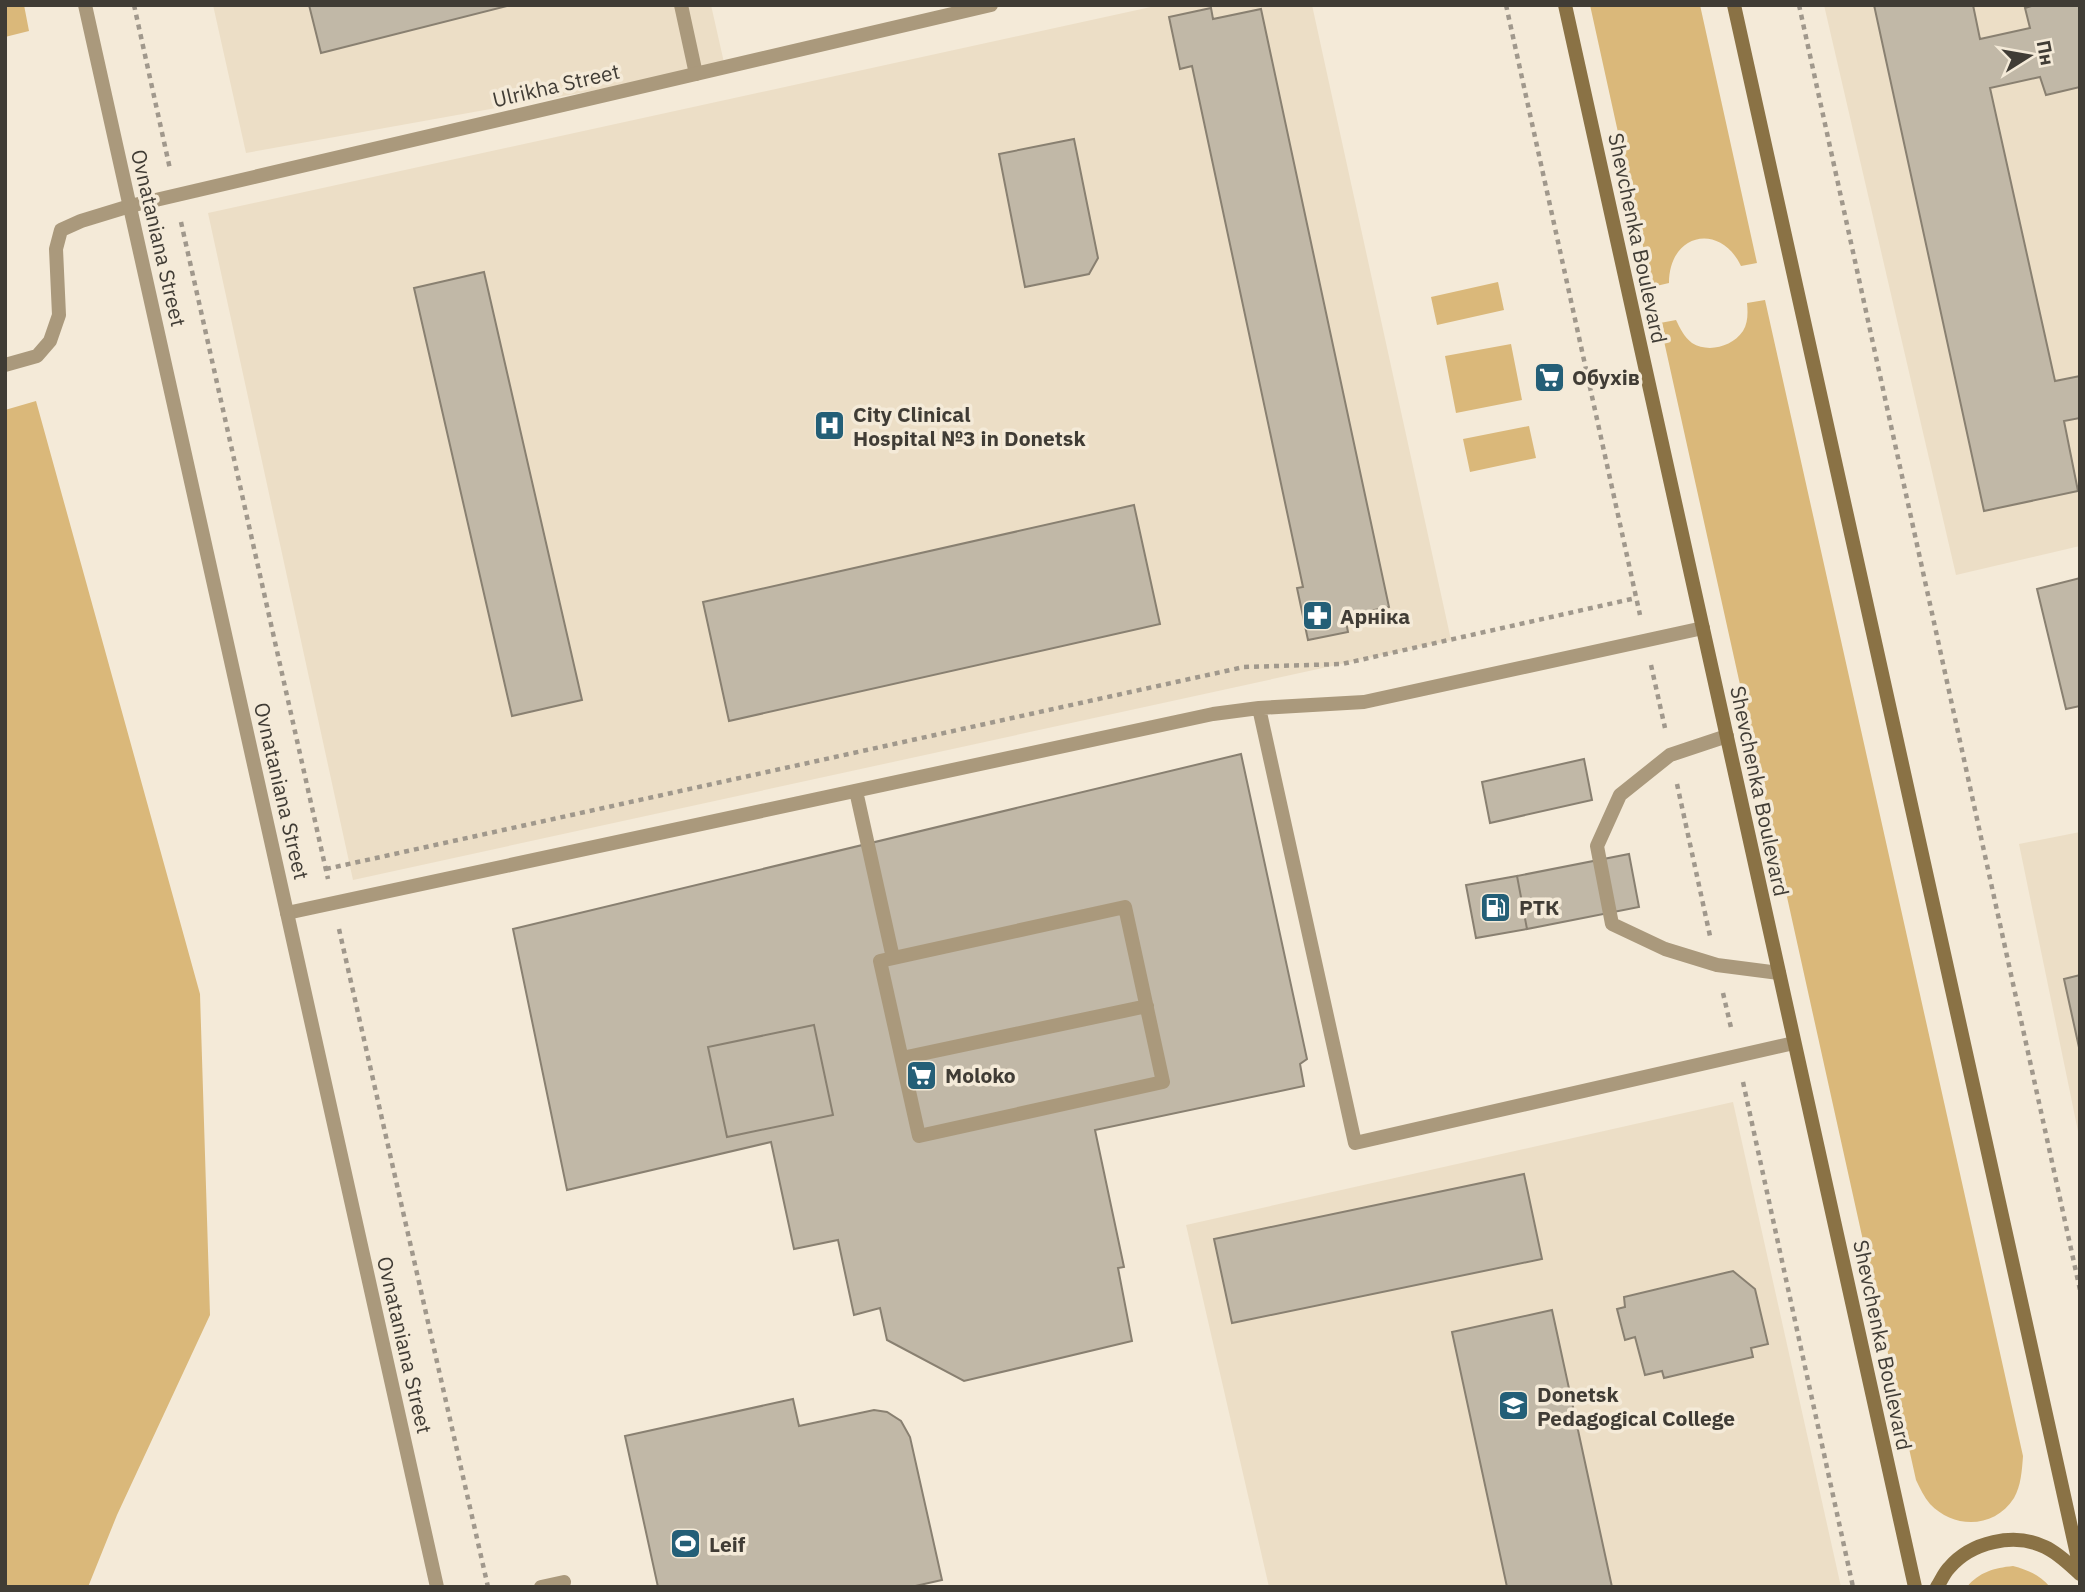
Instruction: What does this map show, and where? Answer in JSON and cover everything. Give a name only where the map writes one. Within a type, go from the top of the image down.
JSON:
[{"type":"main road","name":"Shevchenka Boulevard","points":[[1565,5],[1915,1587]]},
{"type":"main road","points":[[1734,5],[2080,1568]]},
{"type":"main road","points":[[1937,1587],[1949,1568],[1969,1551],[1992,1541],[2018,1540],[2043,1546],[2065,1560],[2080,1574]]},
{"type":"street","name":"Ovnataniana Street","points":[[85,5],[437,1587]]},
{"type":"street","points":[[681,5],[696,74]]},
{"type":"street","name":"Ulrikha Street","points":[[5,365],[37,356],[50,341],[59,314],[57,249],[61,230],[81,221],[130,206],[991,5]]},
{"type":"street","points":[[287,913],[1213,714],[1259,708],[1364,702],[1703,628]]},
{"type":"street","points":[[1259,708],[1355,1143],[1794,1043]]},
{"type":"street","points":[[1727,736],[1671,755],[1620,795],[1597,846],[1612,924],[1665,950],[1717,965],[1779,974]]},
{"type":"street","points":[[856,791],[893,958]]},
{"type":"street","points":[[1125,907],[1146,1006],[1163,1082],[919,1136],[880,961],[1125,907]]},
{"type":"street","points":[[902,1058],[1146,1006]]},
{"type":"street","points":[[541,1587],[564,1581]]},
{"type":"path","points":[[134,5],[488,1587]]},
{"type":"path","points":[[1506,5],[1853,1587]]},
{"type":"path","points":[[1799,5],[2080,1290]]},
{"type":"path","points":[[326,869],[1244,667],[1342,664],[1636,598]]},
{"type":"shaded area","points":[[5,5],[24,5],[29,31],[5,37]]},
{"type":"shaded area","points":[[213,5],[711,5],[725,67],[246,153]]},
{"type":"shaded area","name":"City Clinical Hospital №3 in Donetsk","points":[[1160,5],[1312,5],[1451,640],[353,880],[208,213]]},
{"type":"shaded area","points":[[1590,5],[1700,5],[1757,263],[1741,266],[1732,252],[1721,243],[1697,239],[1686,244],[1677,253],[1671,266],[1669,283],[1652,287]]},
{"type":"shaded area","points":[[1824,5],[2080,5],[2080,546],[1956,575]]},
{"type":"shaded area","points":[[1498,282],[1504,310],[1437,325],[1431,297]]},
{"type":"shaded area","points":[[1765,300],[2023,1456],[2020,1483],[2014,1498],[1996,1516],[1974,1522],[1950,1518],[1940,1512],[1930,1504],[1916,1480],[1660,323],[1676,320],[1692,343],[1705,348],[1719,347],[1733,341],[1743,331],[1747,318],[1747,303]]},
{"type":"shaded area","points":[[1511,344],[1522,400],[1456,413],[1445,356]]},
{"type":"shaded area","points":[[36,401],[200,994],[210,1315],[117,1515],[88,1587],[5,1587],[5,410]]},
{"type":"shaded area","points":[[1529,426],[1536,458],[1470,472],[1463,439]]},
{"type":"shaded area","points":[[2080,832],[2080,1141],[2019,844]]},
{"type":"shaded area","name":"Donetsk Pedagogical College","points":[[1733,1102],[1841,1587],[1269,1587],[1186,1225]]},
{"type":"shaded area","points":[[2013,1566],[2042,1579],[2050,1587],[1967,1587],[1987,1572]]},
{"type":"building","points":[[309,5],[511,5],[321,53]]},
{"type":"building","points":[[1874,5],[1973,5],[1980,39],[2030,28],[2025,8],[2035,5],[2080,5],[2080,87],[2046,95],[2040,77],[1990,88],[2055,381],[2080,376],[2080,418],[2064,421],[2078,491],[1984,511]]},
{"type":"building","points":[[1211,8],[1213,19],[1261,9],[1389,607],[1345,616],[1348,632],[1308,640],[1297,588],[1303,587],[1192,66],[1180,69],[1169,17]]},
{"type":"building","points":[[1074,139],[1098,258],[1089,274],[1025,287],[999,154]]},
{"type":"building","points":[[484,272],[582,700],[512,716],[414,288]]},
{"type":"building","points":[[1134,505],[1160,624],[729,721],[703,602]]},
{"type":"building","points":[[2080,578],[2080,706],[2066,709],[2037,589]]},
{"type":"building","name":"Moloko","points":[[1241,754],[1307,1059],[1300,1064],[1304,1086],[1095,1130],[1124,1267],[1118,1268],[1132,1341],[964,1381],[887,1340],[880,1308],[854,1315],[838,1240],[794,1249],[771,1142],[567,1190],[513,929]]},
{"type":"building","points":[[1584,759],[1592,800],[1490,823],[1482,782]]},
{"type":"building","points":[[1629,854],[1639,907],[1527,929],[1517,876]]},
{"type":"building","name":"РТК","points":[[1517,876],[1527,929],[1476,938],[1466,885]]},
{"type":"building","points":[[2080,975],[2080,1052],[2064,979]]},
{"type":"building","points":[[814,1025],[833,1115],[727,1137],[708,1047]]},
{"type":"building","points":[[1524,1174],[1542,1259],[1232,1323],[1214,1239]]},
{"type":"building","points":[[1733,1271],[1755,1289],[1768,1344],[1751,1348],[1753,1357],[1664,1378],[1662,1371],[1645,1375],[1635,1337],[1625,1340],[1617,1309],[1625,1307],[1624,1297]]},
{"type":"building","points":[[1552,1310],[1612,1587],[1507,1587],[1452,1332]]},
{"type":"building","points":[[793,1399],[799,1426],[874,1410],[887,1412],[901,1421],[910,1437],[942,1580],[911,1587],[658,1587],[625,1436]]},
{"type":"place","name":"Обухів","points":[[1549,377]]},
{"type":"place","name":"City Clinical Hospital №3 in Donetsk","points":[[830,426]]},
{"type":"place","name":"Арніка","points":[[1317,616]]},
{"type":"place","name":"РТК","points":[[1496,907]]},
{"type":"place","name":"Moloko","points":[[922,1075]]},
{"type":"place","name":"Donetsk Pedagogical College","points":[[1514,1406]]},
{"type":"place","name":"Leif","points":[[686,1544]]}]
